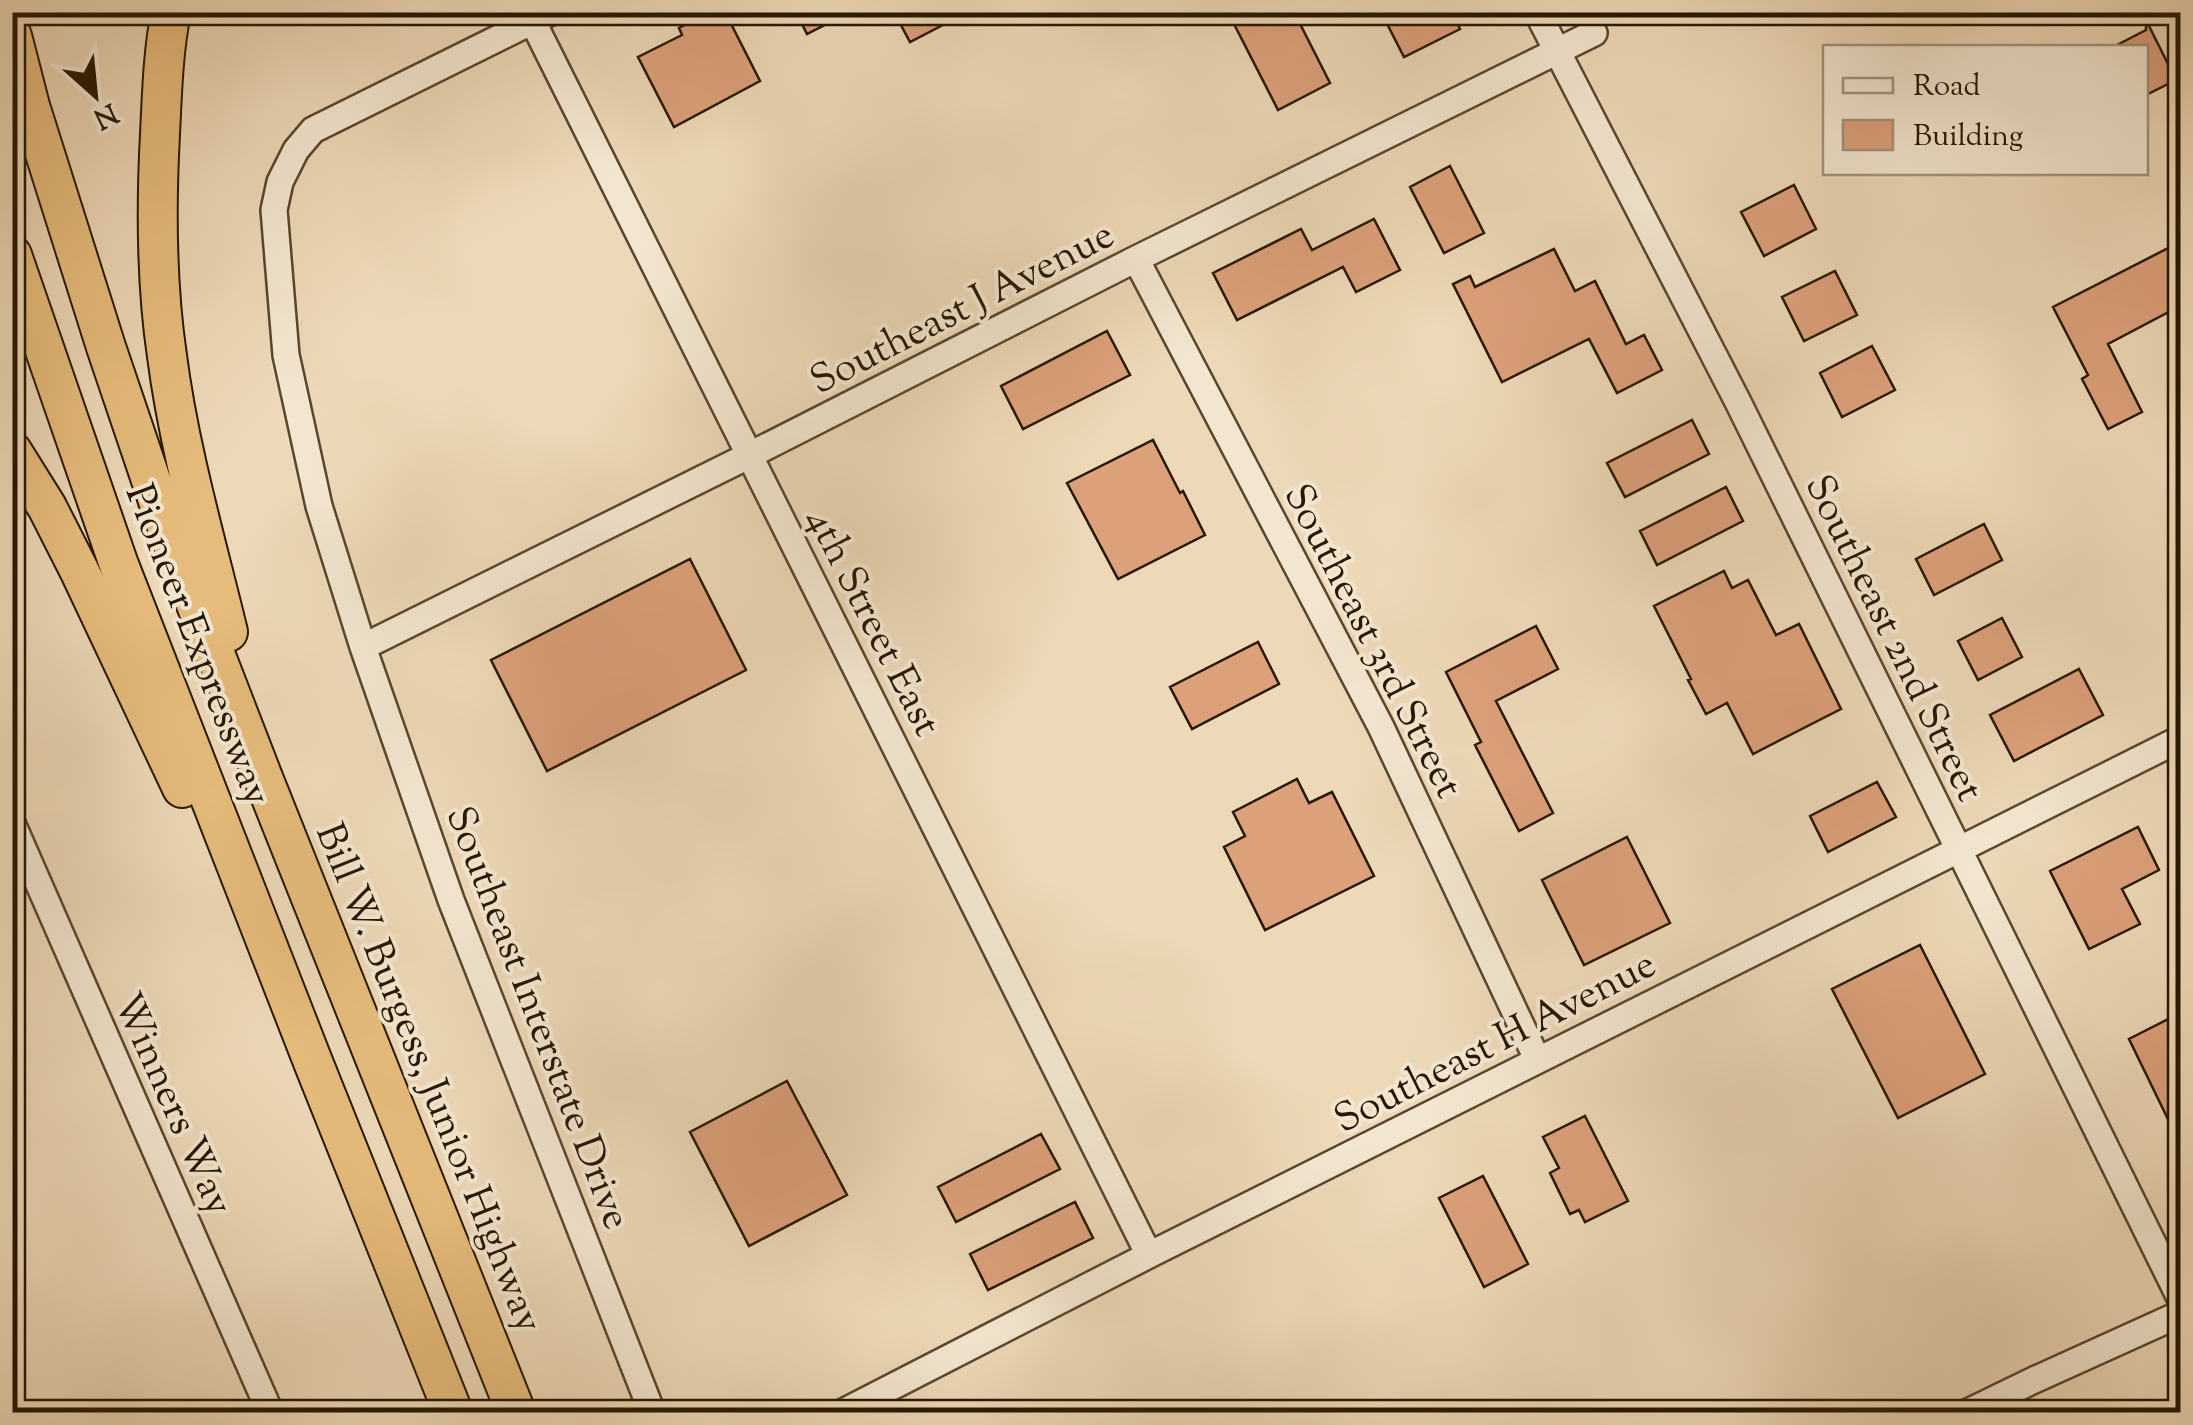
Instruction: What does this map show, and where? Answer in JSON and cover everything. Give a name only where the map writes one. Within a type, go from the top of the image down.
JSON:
[{"type":"highway","points":[[171,12],[156,206],[166,355],[179,430],[262,775]]},
{"type":"highway","name":"Pioneer Expressway","points":[[12,36],[30,106],[106,347],[174,545],[262,775]]},
{"type":"highway","name":"Pioneer Expressway","points":[[12,255],[119,565],[312,1062]]},
{"type":"highway","points":[[12,451],[47,507],[80,572],[312,1062],[453,1412]]},
{"type":"highway","name":"Bill W. Burgess, Junior Highway","points":[[262,775],[516,1412]]},
{"type":"street","name":"Southeast 2nd Street","points":[[1538,12],[1738,402],[2180,1298]]},
{"type":"street","name":"4th Street East","points":[[542,17],[647,254],[1149,1255]]},
{"type":"street","name":"Southeast Interstate Drive","points":[[542,17],[313,130],[296,150],[280,182],[274,210],[286,356],[318,506],[452,900],[652,1412]]},
{"type":"street","name":"Southeast J Avenue","points":[[363,647],[1594,33]]},
{"type":"street","name":"Southeast 3rd Street","points":[[1136,259],[1380,727],[1537,1060]]},
{"type":"street","name":"Southeast H Avenue","points":[[843,1412],[2180,739]]},
{"type":"street","name":"Winners Way","points":[[12,823],[270,1412]]},
{"type":"street","points":[[1968,1412],[2180,1314]]},
{"type":"building","points":[[709,12],[725,12],[760,81],[674,127],[638,57],[682,35],[679,28]]},
{"type":"building","points":[[796,12],[850,12],[807,34]]},
{"type":"building","points":[[894,12],[968,12],[910,42]]},
{"type":"building","points":[[1257,12],[1294,12],[1330,83],[1278,110],[1234,24]]},
{"type":"building","points":[[1381,12],[1452,12],[1460,29],[1404,57]]},
{"type":"building","points":[[2146,20],[2176,80],[2148,94],[2148,45],[2117,45],[2146,30]]},
{"type":"building","points":[[1450,166],[1484,233],[1444,253],[1410,187]]},
{"type":"building","points":[[1794,185],[1816,229],[1764,256],[1741,212]]},
{"type":"building","points":[[1374,219],[1400,270],[1356,292],[1343,267],[1237,320],[1213,273],[1301,229],[1312,250]]},
{"type":"building","points":[[2180,242],[2180,306],[2108,344],[2142,412],[2108,429],[2082,379],[2088,375],[2053,307]]},
{"type":"building","points":[[1554,249],[1575,291],[1595,281],[1626,344],[1644,335],[1662,370],[1617,393],[1589,339],[1502,382],[1453,284],[1470,276],[1475,287]]},
{"type":"building","points":[[1835,271],[1857,315],[1804,341],[1782,297]]},
{"type":"building","points":[[1107,331],[1130,375],[1023,429],[1001,386]]},
{"type":"building","points":[[1872,346],[1895,390],[1842,417],[1820,373]]},
{"type":"building","points":[[1692,420],[1709,454],[1625,497],[1607,463]]},
{"type":"building","points":[[1153,440],[1205,535],[1118,579],[1067,483]]},
{"type":"building","points":[[1726,487],[1743,521],[1657,565],[1640,531]]},
{"type":"building","points":[[1984,524],[2002,560],[1934,595],[1916,559]]},
{"type":"building","points":[[690,559],[746,670],[547,771],[491,660]]},
{"type":"building","points":[[1724,571],[1732,588],[1748,580],[1776,635],[1799,624],[1841,709],[1753,754],[1727,703],[1706,714],[1654,606]]},
{"type":"building","points":[[2002,618],[2022,657],[1978,680],[1958,641]]},
{"type":"building","points":[[1536,626],[1558,669],[1496,701],[1553,813],[1519,831],[1475,745],[1481,742],[1446,672]]},
{"type":"building","points":[[1258,642],[1279,684],[1192,729],[1170,687]]},
{"type":"building","points":[[2079,669],[2103,715],[2014,761],[1990,715]]},
{"type":"building","points":[[1297,779],[1309,803],[1332,792],[1374,876],[1265,930],[1224,847],[1245,836],[1233,812]]},
{"type":"building","points":[[1877,782],[1896,817],[1828,852],[1810,816]]},
{"type":"building","points":[[2138,827],[2159,870],[2122,889],[2140,924],[2089,949],[2050,871]]},
{"type":"building","points":[[1627,837],[1670,923],[1584,965],[1542,880]]},
{"type":"building","points":[[1920,945],[1985,1074],[1898,1118],[1832,989]]},
{"type":"building","points":[[2180,1013],[2180,1144],[2129,1039]]},
{"type":"building","points":[[787,1081],[847,1195],[749,1246],[690,1132]]},
{"type":"building","points":[[1585,1116],[1628,1201],[1585,1222],[1579,1210],[1570,1214],[1550,1173],[1559,1168],[1543,1137]]},
{"type":"building","points":[[1041,1134],[1060,1169],[956,1222],[938,1187]]},
{"type":"building","points":[[1483,1176],[1528,1264],[1484,1287],[1439,1198]]},
{"type":"building","points":[[1075,1202],[1093,1238],[988,1290],[970,1254]]}]
